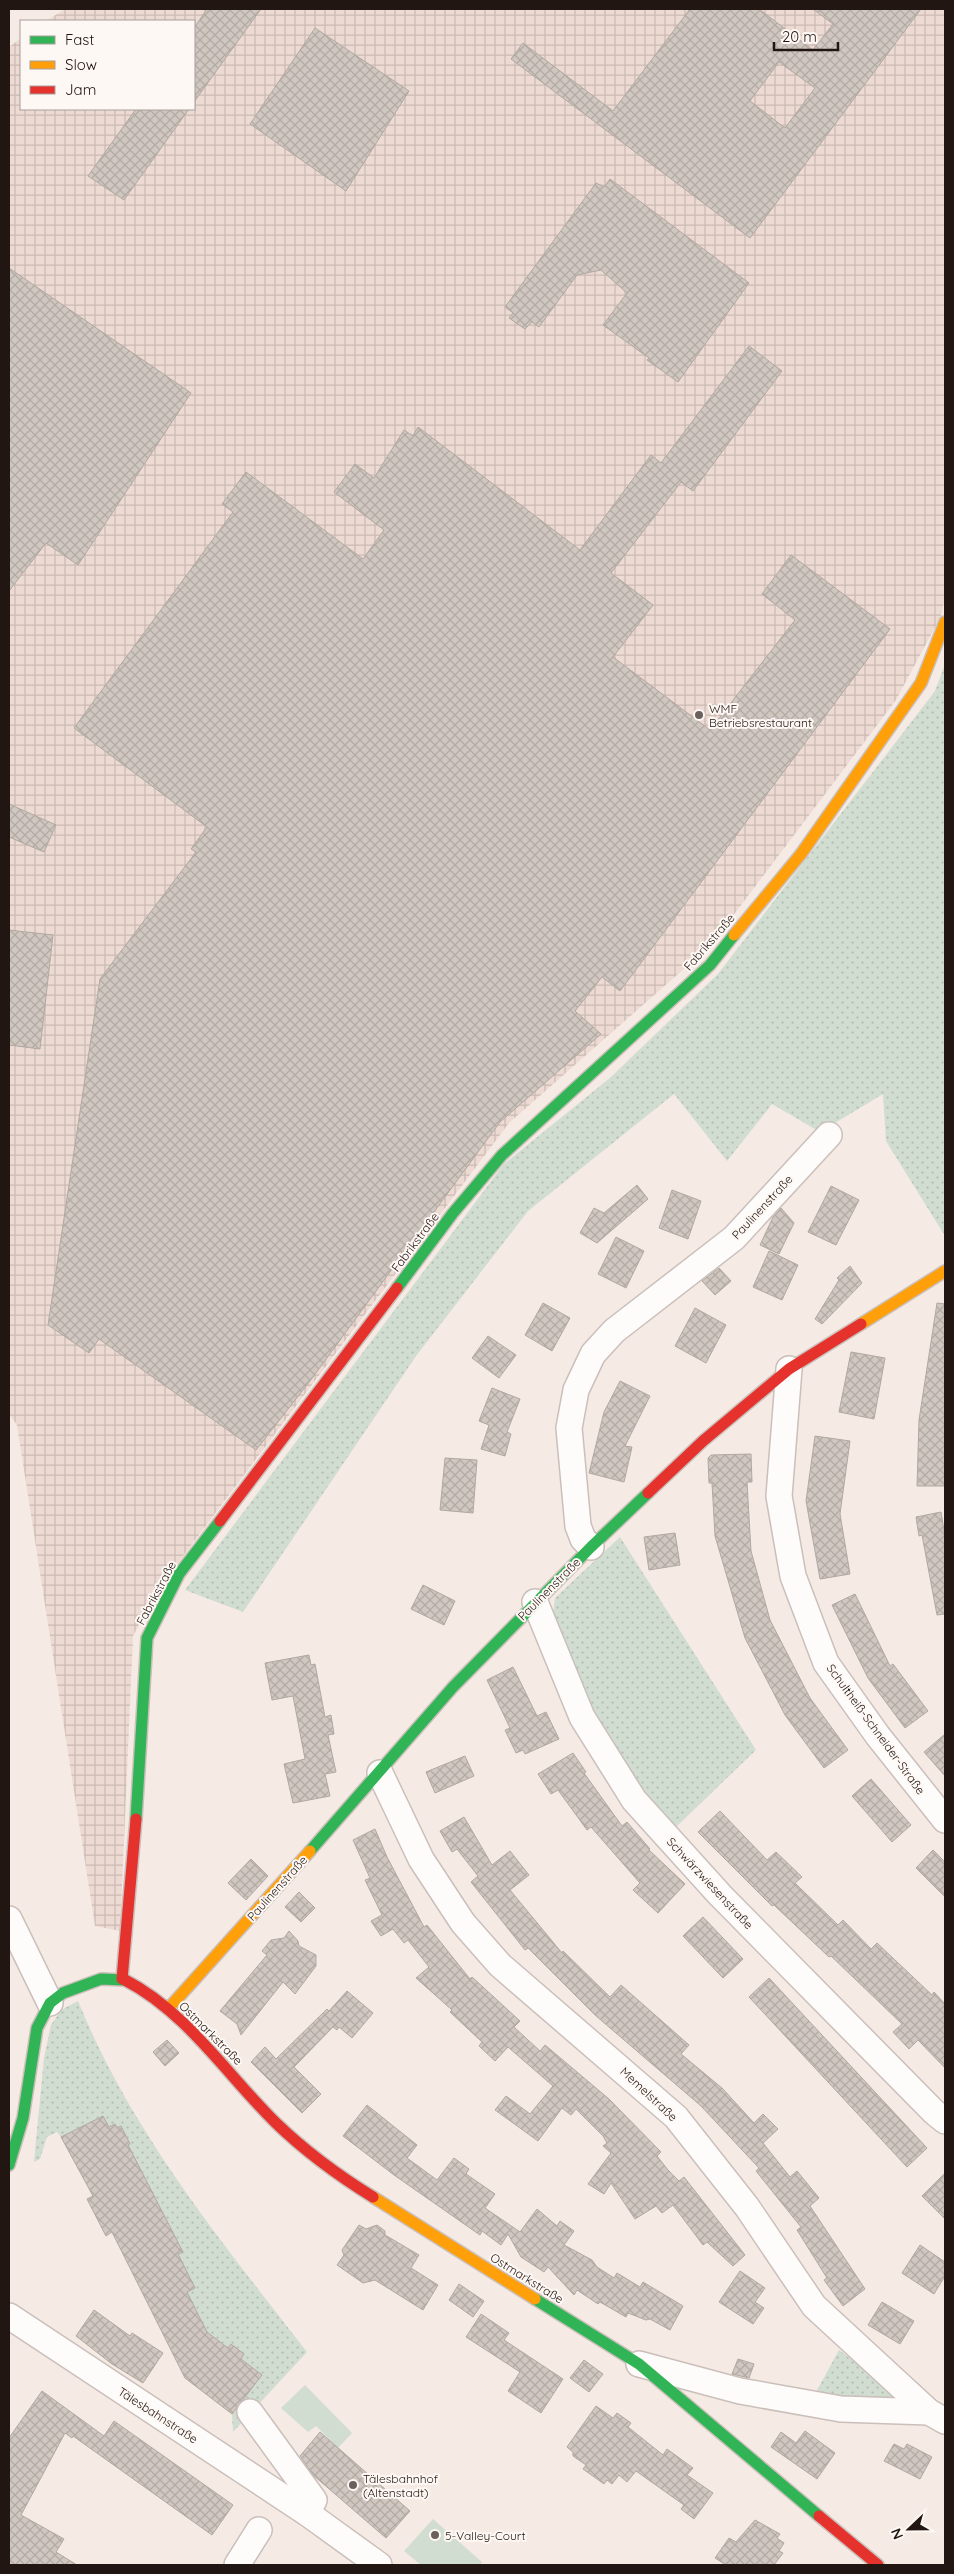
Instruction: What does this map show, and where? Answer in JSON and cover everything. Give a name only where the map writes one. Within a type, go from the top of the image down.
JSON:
[{"type":"street","name":"Fabrikstraße","points":[[122,1979],[137,1810],[138,1746],[148,1638],[179,1574],[322,1390],[454,1213],[502,1155],[710,966],[801,854],[921,684],[945,622]]},
{"type":"street","name":"Paulinenstraße","points":[[591,1547],[583,1540],[578,1526],[569,1428],[576,1390],[593,1354],[614,1331],[734,1238],[829,1135]]},
{"type":"street","name":"Paulinenstraße","points":[[168,2009],[380,1773],[453,1687],[591,1547],[703,1441],[789,1369],[945,1271]]},
{"type":"street","name":"Schultheiß-Schneider-Straße","points":[[789,1369],[779,1496],[793,1576],[826,1663],[878,1736],[945,1820]]},
{"type":"street","name":"Schwärzwiesenstraße","points":[[535,1602],[582,1717],[634,1800],[720,1895],[934,2112],[945,2120]]},
{"type":"street","name":"Memelstraße","points":[[380,1773],[421,1859],[463,1923],[507,1972],[676,2117],[747,2207],[814,2306],[937,2417]]},
{"type":"street","points":[[9,1919],[50,2003]]},
{"type":"street","points":[[9,2165],[23,2118],[38,2028],[50,2003],[63,1993],[101,1979],[122,1979],[144,1990],[168,2009]]},
{"type":"street","name":"Ostmarkstraße","points":[[168,2009],[239,2081],[276,2123],[347,2181],[639,2364],[878,2565]]},
{"type":"street","name":"Tälesbahnstraße","points":[[9,2316],[307,2513],[379,2565]]},
{"type":"street","name":"Memelstraße","points":[[639,2364],[740,2391],[841,2409],[937,2417]]},
{"type":"street","points":[[250,2412],[314,2500],[307,2513]]},
{"type":"street","points":[[237,2565],[259,2530]]},
{"type":"shaded area","points":[[65,9],[945,9],[945,598],[941,616],[896,700],[711,945],[509,1123],[156,1592],[133,1636],[120,1931],[95,1926],[17,1425],[9,1414],[9,47],[20,39],[20,110],[195,110],[195,20],[48,20]]},
{"type":"shaded area","points":[[945,664],[945,1236],[886,1141],[883,1094],[820,1132],[772,1104],[727,1161],[674,1094],[528,1211],[416,1356],[243,1612],[185,1590],[504,1164],[611,1077],[718,974],[935,691]]},
{"type":"shaded area","points":[[620,1537],[756,1750],[676,1827],[642,1788],[595,1720],[553,1613],[555,1598]]},
{"type":"shaded area","points":[[78,2001],[124,2096],[151,2140],[211,2227],[307,2352],[233,2432],[232,2414],[262,2375],[241,2359],[244,2354],[231,2344],[228,2348],[209,2333],[201,2343],[202,2321],[187,2292],[178,2254],[183,2251],[140,2168],[123,2148],[130,2144],[121,2126],[117,2128],[114,2124],[109,2127],[103,2116],[61,2137],[57,2132],[47,2137],[40,2159],[34,2162],[44,2058],[51,2025],[61,2010]]},
{"type":"shaded area","points":[[839,2350],[910,2404],[815,2394]]},
{"type":"shaded area","points":[[305,2385],[352,2433],[338,2448],[316,2426],[308,2432],[281,2408]]},
{"type":"shaded area","name":"5-Valley-Court","points":[[433,2519],[482,2562],[480,2565],[421,2565],[404,2551]]},
{"type":"building","points":[[207,9],[261,9],[195,101],[195,27]]},
{"type":"building","points":[[690,9],[759,9],[813,50],[833,24],[813,9],[921,9],[750,238],[511,59],[523,43],[613,111]],"holes":[[[779,62],[815,88],[785,128],[750,101]]]},
{"type":"building","points":[[315,28],[409,91],[346,191],[250,124]]},
{"type":"building","points":[[135,110],[188,110],[124,200],[88,176]]},
{"type":"building","points":[[610,179],[749,283],[678,382],[647,360],[649,358],[603,325],[627,293],[601,270],[577,275],[539,327],[532,322],[525,329],[509,318],[513,313],[505,307],[596,183],[604,187]]},
{"type":"building","points":[[9,268],[191,393],[78,565],[46,543],[9,591]]},
{"type":"building","points":[[749,346],[782,371],[693,491],[681,482],[611,573],[653,605],[613,657],[710,730],[795,620],[762,594],[791,555],[890,629],[620,991],[602,977],[575,1011],[601,1034],[500,1122],[310,1381],[256,1450],[99,1339],[89,1353],[48,1325],[100,979],[196,852],[191,849],[207,827],[74,728],[233,512],[222,504],[246,472],[363,559],[384,530],[334,492],[355,464],[374,478],[404,430],[413,436],[418,427],[580,550],[651,455],[661,463]]},
{"type":"building","points":[[9,804],[56,825],[44,852],[9,837]]},
{"type":"building","points":[[9,930],[53,935],[40,1049],[9,1045]]},
{"type":"building","points":[[637,1185],[648,1199],[597,1243],[580,1233],[594,1208],[604,1213]]},
{"type":"building","points":[[831,1186],[859,1200],[836,1245],[808,1232]]},
{"type":"building","points":[[672,1190],[701,1201],[688,1239],[659,1228]]},
{"type":"building","points":[[781,1208],[794,1223],[779,1254],[760,1245],[773,1217]]},
{"type":"building","points":[[616,1237],[644,1251],[626,1288],[598,1274]]},
{"type":"building","points":[[769,1251],[798,1265],[782,1300],[753,1287]]},
{"type":"building","points":[[850,1266],[862,1283],[822,1324],[815,1319],[839,1280],[837,1278]]},
{"type":"building","points":[[719,1268],[731,1281],[715,1295],[702,1281]]},
{"type":"building","points":[[543,1303],[570,1318],[552,1351],[525,1335]]},
{"type":"building","points":[[937,1303],[945,1304],[945,1486],[917,1486],[919,1420]]},
{"type":"building","points":[[695,1308],[726,1325],[706,1363],[675,1346]]},
{"type":"building","points":[[488,1336],[516,1355],[499,1378],[472,1358]]},
{"type":"building","points":[[851,1352],[885,1358],[874,1419],[839,1412]]},
{"type":"building","points":[[620,1381],[650,1396],[625,1446],[632,1447],[624,1482],[589,1473],[604,1412]]},
{"type":"building","points":[[492,1388],[520,1399],[507,1432],[511,1434],[505,1456],[481,1449],[489,1425],[479,1421]]},
{"type":"building","points":[[815,1436],[850,1441],[840,1514],[850,1574],[820,1579],[806,1501]]},
{"type":"building","points":[[751,1454],[752,1482],[747,1482],[751,1551],[770,1620],[810,1698],[848,1750],[824,1768],[785,1715],[745,1638],[715,1536],[712,1483],[709,1483],[708,1458],[711,1455]]},
{"type":"building","points":[[445,1458],[477,1460],[473,1513],[440,1510]]},
{"type":"building","points":[[941,1512],[945,1536],[945,1614],[937,1615],[922,1535],[919,1536],[916,1517]]},
{"type":"building","points":[[675,1533],[680,1565],[649,1570],[644,1537]]},
{"type":"building","points":[[423,1585],[455,1601],[444,1625],[411,1609]]},
{"type":"building","points":[[855,1594],[890,1666],[893,1664],[928,1711],[905,1728],[868,1678],[832,1605]]},
{"type":"building","points":[[309,1655],[311,1665],[315,1664],[325,1717],[331,1715],[334,1734],[328,1735],[336,1772],[325,1774],[330,1796],[293,1803],[284,1764],[305,1759],[293,1696],[272,1700],[265,1663]]},
{"type":"building","points":[[513,1667],[537,1716],[546,1712],[559,1739],[525,1754],[523,1750],[516,1753],[505,1730],[510,1728],[487,1680]]},
{"type":"building","points":[[945,1734],[945,1776],[924,1752]]},
{"type":"building","points":[[573,1753],[586,1772],[584,1773],[622,1826],[627,1822],[649,1850],[685,1884],[658,1913],[633,1890],[640,1883],[591,1827],[587,1830],[558,1790],[551,1794],[538,1774]]},
{"type":"building","points":[[465,1756],[474,1776],[435,1793],[426,1772]]},
{"type":"building","points":[[871,1779],[911,1825],[892,1842],[852,1796]]},
{"type":"building","points":[[720,1811],[767,1860],[776,1852],[802,1877],[795,1883],[838,1925],[843,1920],[871,1949],[877,1943],[932,1995],[934,1992],[945,2004],[945,2068],[918,2040],[909,2049],[893,2032],[902,2024],[831,1956],[829,1957],[774,1905],[772,1906],[698,1832]]},
{"type":"building","points":[[464,1817],[492,1865],[510,1851],[529,1875],[510,1890],[562,1953],[563,1951],[610,1997],[621,1985],[689,2045],[681,2054],[722,2088],[754,2123],[763,2114],[778,2129],[763,2143],[790,2177],[797,2171],[819,2198],[810,2206],[865,2289],[843,2306],[824,2280],[827,2278],[797,2230],[801,2227],[756,2171],[759,2168],[701,2106],[595,2015],[528,1948],[525,1950],[471,1882],[478,1876],[457,1849],[452,1852],[440,1831]]},
{"type":"building","points":[[375,1829],[387,1857],[424,1927],[427,1925],[470,1979],[472,1977],[520,2021],[514,2027],[540,2051],[545,2045],[609,2099],[661,2152],[657,2156],[668,2170],[679,2181],[684,2177],[745,2255],[733,2266],[707,2242],[703,2245],[673,2205],[662,2213],[656,2206],[635,2219],[611,2183],[604,2194],[588,2184],[611,2153],[603,2146],[607,2143],[603,2136],[576,2109],[571,2115],[562,2108],[538,2141],[495,2110],[506,2096],[530,2114],[553,2086],[508,2047],[495,2061],[479,2046],[482,2042],[450,2012],[452,2010],[416,1978],[429,1967],[408,1940],[404,1943],[393,1929],[381,1936],[371,1921],[382,1915],[365,1880],[370,1878],[353,1840]]},
{"type":"building","points":[[933,1850],[945,1862],[945,1897],[916,1868]]},
{"type":"building","points":[[251,1859],[268,1876],[246,1900],[228,1883]]},
{"type":"building","points":[[299,1892],[315,1908],[301,1922],[285,1907]]},
{"type":"building","points":[[703,1917],[743,1959],[723,1978],[683,1936]]},
{"type":"building","points":[[289,1931],[298,1941],[299,1946],[316,1955],[316,1966],[295,1994],[283,1982],[241,2035],[237,2024],[220,2011],[267,1955],[262,1951],[271,1940],[284,1938]]},
{"type":"building","points":[[769,1978],[927,2148],[907,2167],[749,1997]]},
{"type":"building","points":[[347,1991],[373,2013],[352,2038],[339,2027],[337,2030],[333,2027],[294,2067],[321,2094],[302,2113],[251,2062],[265,2047],[276,2059],[327,2009],[329,2011]]},
{"type":"building","points":[[167,2040],[179,2053],[165,2066],[153,2052]]},
{"type":"building","points":[[367,2105],[417,2145],[407,2158],[437,2180],[454,2158],[469,2169],[466,2174],[495,2194],[485,2208],[520,2232],[537,2209],[557,2226],[560,2221],[574,2231],[564,2245],[592,2260],[597,2267],[614,2278],[617,2273],[640,2287],[643,2282],[683,2306],[670,2330],[650,2319],[646,2320],[628,2313],[626,2317],[600,2302],[598,2304],[577,2290],[574,2295],[548,2267],[544,2272],[521,2257],[508,2234],[501,2245],[482,2231],[480,2235],[394,2175],[343,2136]]},
{"type":"building","points":[[103,2116],[109,2127],[115,2124],[117,2128],[121,2126],[130,2144],[128,2145],[183,2252],[178,2254],[195,2288],[187,2292],[207,2332],[228,2348],[231,2344],[244,2354],[241,2359],[262,2375],[232,2414],[185,2378],[112,2232],[106,2236],[87,2199],[93,2196],[61,2137]]},
{"type":"building","points":[[945,2173],[945,2219],[922,2196]]},
{"type":"building","points":[[359,2225],[366,2229],[377,2225],[385,2231],[385,2235],[419,2255],[411,2268],[438,2285],[423,2310],[375,2280],[363,2283],[337,2265],[344,2255],[342,2250]]},
{"type":"building","points":[[920,2245],[945,2262],[945,2276],[934,2294],[902,2273]]},
{"type":"building","points":[[740,2271],[765,2288],[755,2302],[764,2308],[753,2324],[719,2302]]},
{"type":"building","points":[[459,2284],[484,2301],[473,2317],[449,2300]]},
{"type":"building","points":[[882,2302],[914,2321],[900,2344],[868,2325]]},
{"type":"building","points":[[94,2310],[130,2336],[132,2333],[163,2353],[143,2383],[112,2364],[76,2336]]},
{"type":"building","points":[[481,2314],[509,2333],[504,2340],[563,2379],[541,2413],[508,2391],[520,2372],[466,2337]]},
{"type":"building","points":[[738,2359],[754,2364],[749,2378],[732,2374]]},
{"type":"building","points":[[584,2360],[603,2374],[589,2392],[570,2378]]},
{"type":"building","points":[[42,2391],[104,2436],[114,2421],[233,2505],[212,2535],[73,2436],[72,2438],[65,2433],[21,2515],[64,2539],[56,2552],[77,2565],[9,2565],[9,2438]]},
{"type":"building","points":[[596,2406],[613,2418],[617,2413],[631,2423],[628,2427],[663,2455],[667,2449],[693,2468],[687,2475],[713,2493],[694,2519],[681,2509],[684,2505],[636,2471],[627,2482],[619,2475],[612,2484],[607,2480],[604,2484],[583,2469],[586,2465],[573,2456],[573,2452],[567,2447]]},
{"type":"building","points":[[805,2431],[835,2453],[817,2479],[771,2447],[781,2432],[796,2443]]},
{"type":"building","name":"Tälesbahnhof (Altenstadt)","points":[[320,2432],[410,2511],[386,2538],[313,2475],[300,2456]]},
{"type":"building","points":[[894,2444],[904,2449],[907,2444],[932,2457],[920,2479],[884,2461]]},
{"type":"building","points":[[755,2520],[780,2534],[777,2538],[784,2543],[779,2551],[783,2553],[774,2565],[726,2565],[715,2558],[729,2538],[736,2542]]},
{"type":"traffic: fast","points":[[397,1288],[453,1213],[502,1155],[710,965],[734,935]]},
{"type":"traffic: fast","points":[[310,1851],[453,1687],[591,1547],[648,1493]]},
{"type":"traffic: fast","points":[[136,1819],[147,1638],[179,1574],[220,1521]]},
{"type":"traffic: fast","points":[[9,2165],[23,2118],[37,2028],[50,2003],[63,1993],[101,1979],[125,1980]]},
{"type":"traffic: fast","points":[[535,2299],[639,2364],[819,2516]]},
{"type":"traffic: slow","points":[[734,935],[801,854],[921,683],[945,622]]},
{"type":"traffic: slow","points":[[861,1324],[945,1271]]},
{"type":"traffic: slow","points":[[168,2009],[310,1851]]},
{"type":"traffic: slow","points":[[373,2197],[535,2299]]},
{"type":"traffic: jam","points":[[220,1521],[397,1288]]},
{"type":"traffic: jam","points":[[648,1493],[703,1441],[789,1369],[861,1324]]},
{"type":"traffic: jam","points":[[122,1979],[136,1819]]},
{"type":"traffic: jam","points":[[125,1980],[147,1993],[168,2009],[205,2045],[287,2133],[323,2163],[373,2197]]},
{"type":"traffic: jam","points":[[819,2516],[878,2565]]},
{"type":"place","name":"WMF Betriebsrestaurant","points":[[699,715]]},
{"type":"place","name":"Tälesbahnhof (Altenstadt)","points":[[353,2485]]},
{"type":"place","name":"5-Valley-Court","points":[[435,2535]]}]
